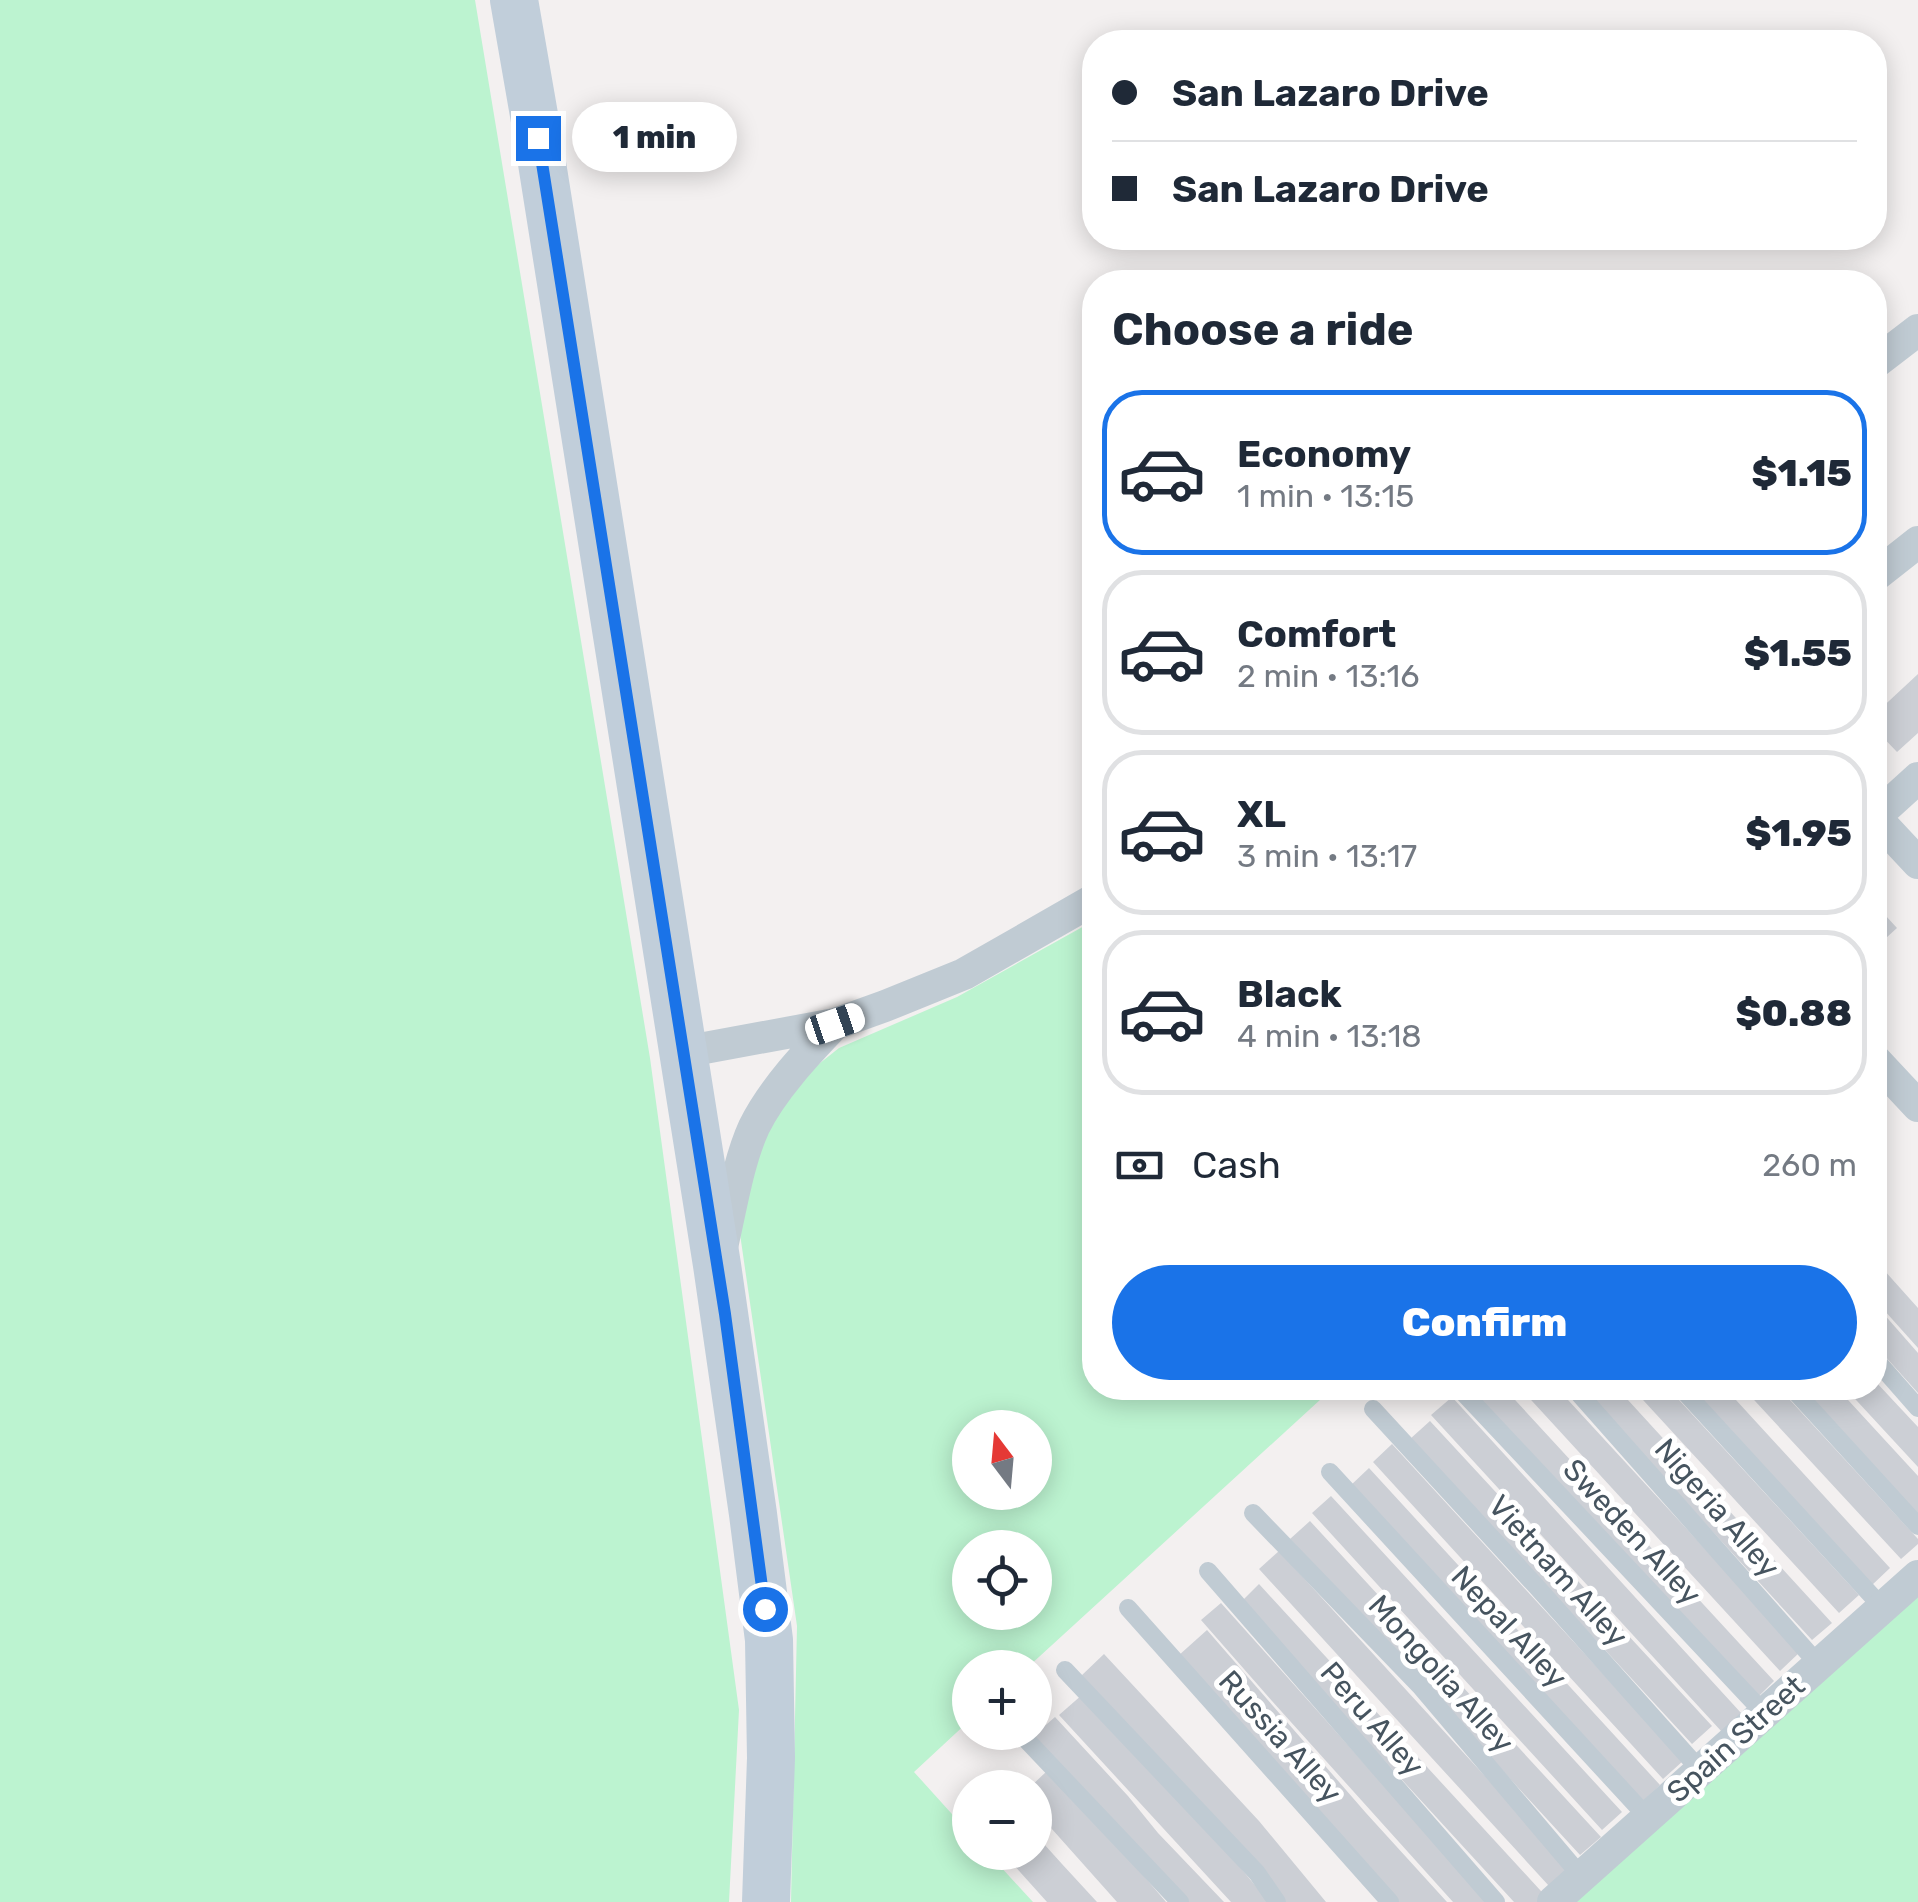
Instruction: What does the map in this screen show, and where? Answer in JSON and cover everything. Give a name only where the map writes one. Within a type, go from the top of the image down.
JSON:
[{"type":"street","points":[[514,0],[684,1052],[754,1514],[769,1640],[772,1758],[766,1902]]},
{"type":"street","points":[[1887,354],[1918,330]]},
{"type":"street","points":[[1887,567],[1918,542]]},
{"type":"street","points":[[1887,806],[1918,778]]},
{"type":"street","points":[[1887,830],[1918,863]]},
{"type":"street","points":[[684,1052],[835,1024],[964,974],[1082,907]]},
{"type":"street","points":[[717,1265],[755,1126],[804,1056],[835,1024]]},
{"type":"street","points":[[1887,1073],[1918,1106]]},
{"type":"street","name":"Spain Street","points":[[1553,1902],[1918,1576]]},
{"type":"lane","points":[[1887,1372],[1918,1408]]},
{"type":"lane","name":"Sweden Alley","points":[[1470,1400],[1765,1714]]},
{"type":"lane","name":"Nigeria Alley","points":[[1585,1400],[1819,1665]]},
{"type":"lane","points":[[1691,1400],[1882,1608]]},
{"type":"lane","points":[[1803,1400],[1918,1526]]},
{"type":"lane","name":"Vietnam Alley","points":[[1373,1409],[1700,1771]]},
{"type":"lane","name":"Nepal Alley","points":[[1330,1472],[1648,1818]]},
{"type":"lane","name":"Mongolia Alley","points":[[1254,1513],[1420,1686],[1581,1876]]},
{"type":"lane","name":"Peru Alley","points":[[1208,1571],[1496,1902]]},
{"type":"lane","name":"Russia Alley","points":[[1128,1608],[1390,1902]]},
{"type":"lane","points":[[1064,1670],[1257,1873],[1277,1902]]},
{"type":"lane","points":[[1036,1750],[1180,1902]]},
{"type":"green space","points":[[0,0],[475,0],[650,1058],[739,1710],[729,1902],[0,1902]]},
{"type":"green space","points":[[1082,927],[1082,1400],[1320,1400],[1047,1650],[952,1650],[952,1737],[914,1772],[952,1814],[952,1870],[1004,1870],[1033,1902],[791,1902],[797,1626],[740,1234],[764,1123],[810,1071],[839,1048],[957,997]]},
{"type":"green space","points":[[1918,1594],[1918,1902],[1571,1902]]},
{"type":"building","points":[[1918,674],[1918,733],[1897,752],[1887,742],[1887,703]]},
{"type":"building","points":[[1887,917],[1897,928],[1887,937]]},
{"type":"building","points":[[1887,1273],[1918,1308],[1918,1348],[1887,1313]]},
{"type":"building","points":[[1887,1318],[1918,1353],[1918,1393],[1887,1358]]},
{"type":"building","points":[[1887,1394],[1918,1427],[1918,1467],[1856,1400],[1887,1400]]},
{"type":"building","points":[[1448,1400],[1455,1400],[1742,1714],[1722,1732],[1431,1415]]},
{"type":"building","points":[[1479,1400],[1515,1400],[1774,1681],[1755,1700]]},
{"type":"building","points":[[1531,1400],[1568,1400],[1800,1652],[1780,1671]]},
{"type":"building","points":[[1592,1400],[1628,1400],[1832,1623],[1812,1640]]},
{"type":"building","points":[[1643,1400],[1679,1400],[1859,1595],[1839,1613]]},
{"type":"building","points":[[1700,1400],[1736,1400],[1890,1568],[1871,1586]]},
{"type":"building","points":[[1754,1400],[1790,1400],[1918,1539],[1918,1544],[1901,1559]]},
{"type":"building","points":[[1812,1400],[1848,1400],[1918,1476],[1918,1515]]},
{"type":"building","points":[[1430,1421],[1712,1726],[1692,1744],[1410,1439]]},
{"type":"building","points":[[1392,1444],[1683,1761],[1663,1779],[1373,1462]]},
{"type":"building","points":[[1369,1468],[1660,1785],[1641,1803],[1350,1486]]},
{"type":"building","points":[[1331,1496],[1622,1812],[1602,1830],[1312,1513]]},
{"type":"building","points":[[1310,1521],[1601,1837],[1580,1855],[1290,1539]]},
{"type":"building","points":[[1279,1551],[1569,1868],[1549,1886],[1259,1569]]},
{"type":"building","points":[[1259,1584],[1551,1902],[1514,1902],[1240,1603]]},
{"type":"building","points":[[1221,1603],[1488,1902],[1453,1902],[1272,1701],[1201,1620]]},
{"type":"building","points":[[1207,1630],[1447,1902],[1397,1902],[1178,1656]]},
{"type":"building","points":[[1104,1654],[1259,1821],[1326,1902],[1285,1902],[1081,1676]]},
{"type":"building","points":[[1083,1694],[1269,1902],[1231,1902],[1059,1715]]},
{"type":"building","points":[[1055,1717],[1224,1902],[1179,1902],[1044,1750],[1052,1750]]},
{"type":"building","points":[[1052,1776],[1166,1902],[1117,1902],[1052,1829]]},
{"type":"building","points":[[1052,1853],[1097,1902],[1047,1902],[1018,1870],[1052,1870]]},
{"type":"route","points":[[538,138],[725,1314],[765,1609]]}]
